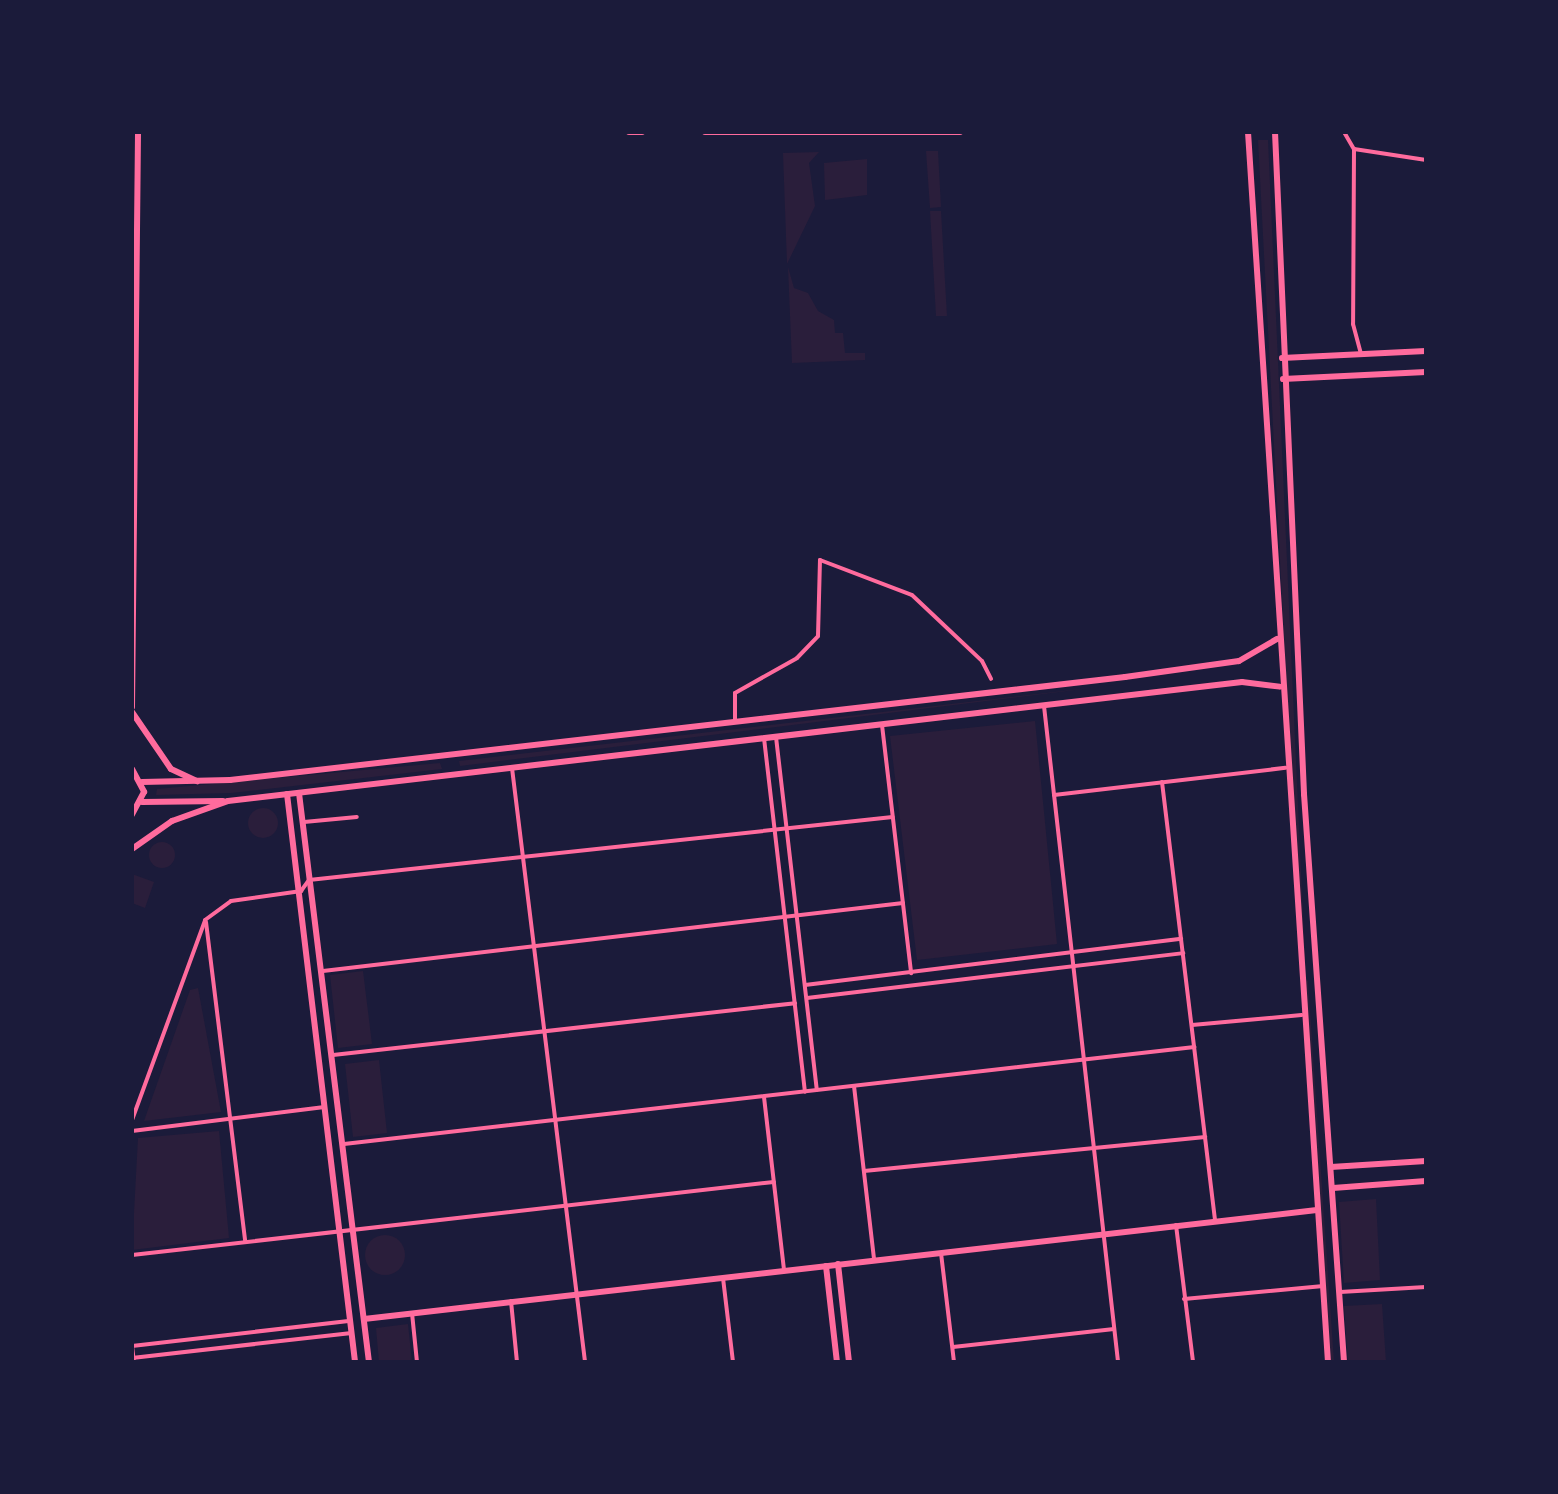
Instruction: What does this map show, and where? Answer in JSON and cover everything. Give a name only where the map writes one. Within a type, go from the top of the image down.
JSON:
[{"type":"street","points":[[138,132],[132,710],[171,769],[197,781]]},
{"type":"street","points":[[629,132],[642,132]]},
{"type":"street","points":[[705,132],[960,132]]},
{"type":"street","points":[[1248,132],[1298,973],[1328,1362]]},
{"type":"street","points":[[1275,132],[1282,358],[1304,794],[1344,1362]]},
{"type":"street","points":[[1344,132],[1354,149],[1353,324],[1361,354]]},
{"type":"street","points":[[1354,149],[1426,160]]},
{"type":"street","points":[[1282,358],[1426,351]]},
{"type":"street","points":[[1283,379],[1426,372]]},
{"type":"street","points":[[735,722],[735,693],[797,658],[818,636],[820,560],[912,595],[982,661],[991,679]]},
{"type":"street","points":[[142,782],[197,781],[451,755],[1125,677],[1239,661],[1277,639]]},
{"type":"street","points":[[1125,677],[1128,696]]},
{"type":"street","points":[[142,802],[228,801],[1248,681],[1280,687]]},
{"type":"street","points":[[1044,706],[1118,1362]]},
{"type":"street","points":[[882,725],[911,973]]},
{"type":"street","points":[[776,737],[817,1090]]},
{"type":"street","points":[[764,738],[805,1092]]},
{"type":"street","points":[[451,755],[452,775]]},
{"type":"street","points":[[512,768],[552,1121],[585,1362]]},
{"type":"street","points":[[1054,795],[1285,768]]},
{"type":"street","points":[[132,769],[142,782],[142,802],[132,815]]},
{"type":"street","points":[[1162,782],[1215,1221]]},
{"type":"street","points":[[299,793],[369,1362]]},
{"type":"street","points":[[287,794],[355,1362]]},
{"type":"street","points":[[1287,796],[1304,794]]},
{"type":"street","points":[[132,849],[172,821],[228,801]]},
{"type":"street","points":[[303,822],[357,817]]},
{"type":"street","points":[[132,1120],[205,920],[231,901],[301,891],[309,880],[893,817]]},
{"type":"street","points":[[323,971],[903,903]]},
{"type":"street","points":[[205,920],[232,1117],[245,1241]]},
{"type":"street","points":[[805,985],[1181,939]]},
{"type":"street","points":[[807,998],[1183,953]]},
{"type":"street","points":[[1298,973],[1317,972]]},
{"type":"street","points":[[333,1055],[795,1003]]},
{"type":"street","points":[[1192,1025],[1302,1015]]},
{"type":"street","points":[[344,1144],[1194,1047]]},
{"type":"street","points":[[854,1086],[874,1260]]},
{"type":"street","points":[[764,1097],[784,1271]]},
{"type":"street","points":[[132,1131],[325,1107]]},
{"type":"street","points":[[864,1171],[1205,1137]]},
{"type":"street","points":[[1331,1167],[1426,1161]]},
{"type":"street","points":[[1333,1188],[1426,1181]]},
{"type":"street","points":[[132,1255],[774,1182]]},
{"type":"street","points":[[364,1319],[1317,1210]]},
{"type":"street","points":[[1176,1225],[1193,1362]]},
{"type":"street","points":[[941,1252],[954,1362]]},
{"type":"street","points":[[838,1264],[849,1362]]},
{"type":"street","points":[[826,1266],[837,1362]]},
{"type":"street","points":[[723,1278],[733,1362]]},
{"type":"street","points":[[1184,1299],[1323,1286]]},
{"type":"street","points":[[1338,1292],[1426,1287]]},
{"type":"street","points":[[511,1301],[517,1362]]},
{"type":"street","points":[[412,1313],[417,1362]]},
{"type":"street","points":[[349,1321],[132,1346],[133,1359],[352,1333]]},
{"type":"street","points":[[953,1347],[1114,1329]]},
{"type":"shaded area","points":[[1258,140],[1268,140],[1305,961],[1301,959]]},
{"type":"shaded area","points":[[926,151],[938,151],[941,207],[930,208]]},
{"type":"shaded area","points":[[819,152],[809,163],[815,206],[787,264],[783,153]]},
{"type":"shaded area","points":[[867,159],[867,195],[825,200],[824,163]]},
{"type":"shaded area","points":[[930,211],[941,211],[947,316],[936,316]]},
{"type":"shaded area","points":[[788,267],[794,288],[808,293],[818,311],[834,320],[835,333],[843,333],[845,353],[865,353],[865,360],[792,363]]},
{"type":"shaded area","points":[[1115,685],[460,766],[459,761]]},
{"type":"shaded area","points":[[1035,721],[1057,944],[917,960],[890,736]]},
{"type":"shaded area","points":[[440,763],[442,769],[231,793],[156,795],[157,789]]},
{"type":"shaded area","points":[[263,808],[273,813],[278,823],[273,833],[263,838],[253,833],[248,823],[253,813]]},
{"type":"shaded area","points":[[162,842],[171,846],[175,855],[171,864],[162,868],[153,864],[149,855],[153,846]]},
{"type":"shaded area","points":[[132,874],[154,882],[145,908],[132,903]]},
{"type":"shaded area","points":[[363,971],[372,1044],[338,1048],[330,975]]},
{"type":"shaded area","points":[[1303,977],[1308,981],[1334,1362],[1327,1362]]},
{"type":"shaded area","points":[[198,988],[221,1112],[144,1121],[190,990]]},
{"type":"shaded area","points":[[379,1060],[387,1133],[353,1137],[345,1064]]},
{"type":"shaded area","points":[[219,1131],[229,1238],[132,1250],[138,1138]]},
{"type":"shaded area","points":[[1376,1199],[1380,1280],[1344,1283],[1339,1202]]},
{"type":"shaded area","points":[[385,1235],[399,1241],[405,1255],[399,1269],[385,1275],[371,1269],[365,1255],[371,1241]]},
{"type":"shaded area","points":[[1382,1304],[1386,1362],[1348,1362],[1344,1306]]},
{"type":"shaded area","points":[[408,1324],[412,1362],[379,1362],[376,1328]]}]
